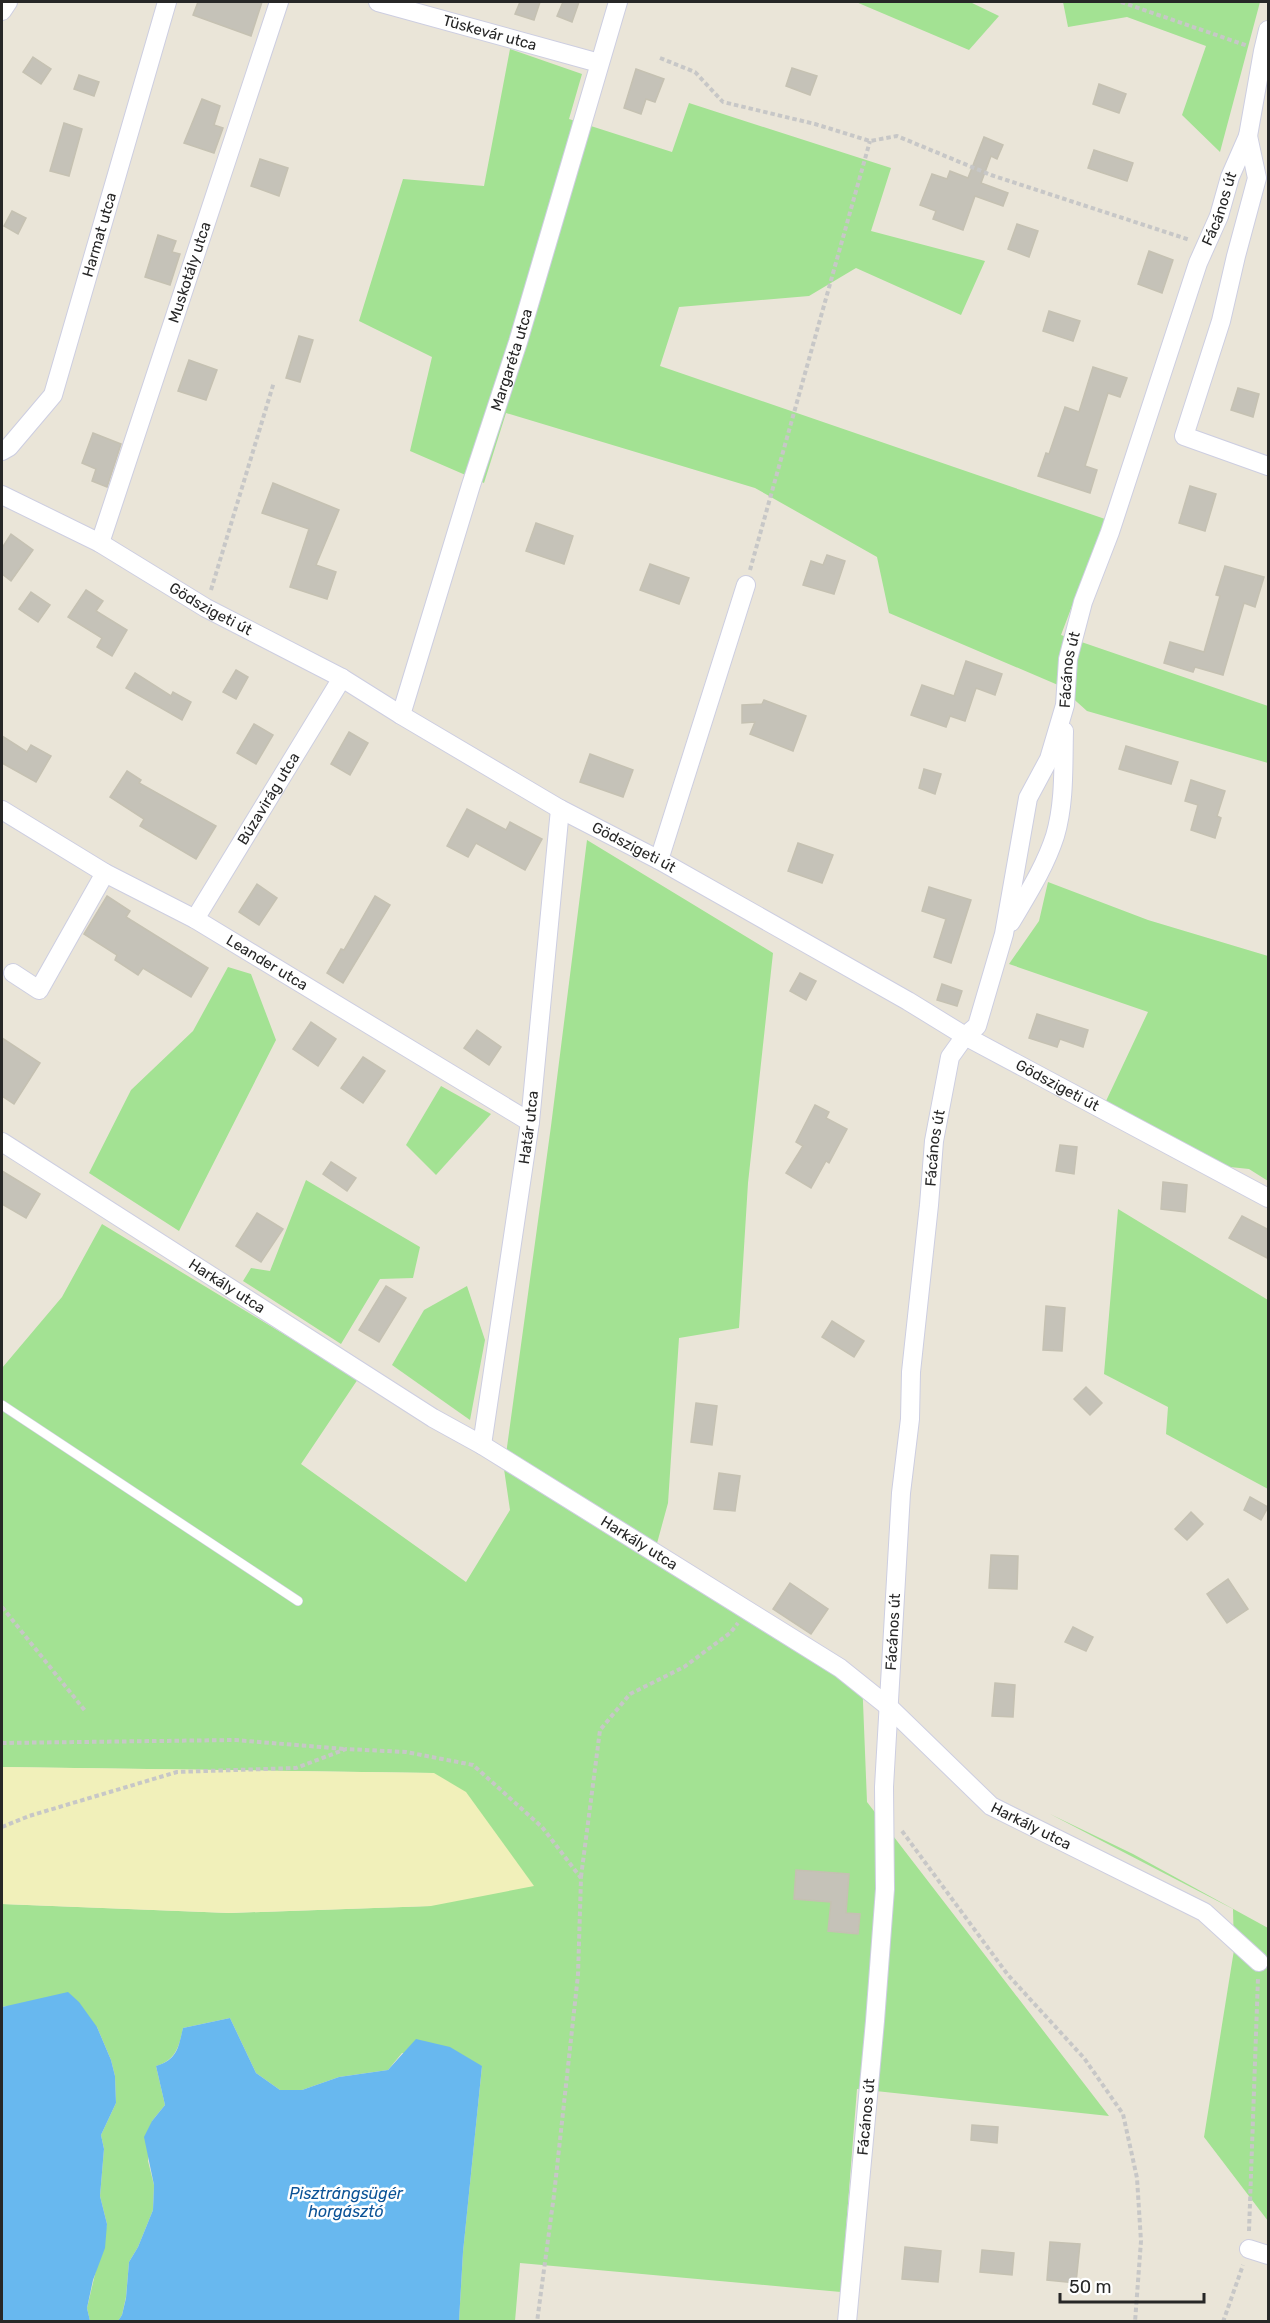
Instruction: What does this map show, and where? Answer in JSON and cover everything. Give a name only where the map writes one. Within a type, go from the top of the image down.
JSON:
[{"type":"street","points":[[2,11],[8,2]]},
{"type":"street","name":"Harmat utca","points":[[2,451],[9,447],[53,395],[167,2]]},
{"type":"street","name":"Muskotály utca","points":[[100,543],[279,2]]},
{"type":"street","name":"Margaréta utca","points":[[401,716],[471,485],[518,342],[618,2]]},
{"type":"street","name":"Tüskevár utca","points":[[391,3],[599,63]]},
{"type":"street","name":"Fácános út","points":[[847,2322],[884,1900],[884,1806],[901,1493],[910,1419],[911,1372],[934,1141],[950,1057],[965,1036],[977,1026],[1004,934],[1028,798],[1049,759],[1065,705],[1068,659],[1083,602],[1110,532],[1174,334],[1206,245],[1219,216],[1230,177],[1248,136],[1263,51],[1269,30]]},
{"type":"street","points":[[1248,136],[1265,174],[1236,256],[1221,321],[1184,436],[1269,466]]},
{"type":"street","points":[[1219,216],[1265,174]]},
{"type":"street","name":"Gödszigeti út","points":[[2,495],[100,543],[206,608],[342,678],[401,716],[560,809],[659,860],[908,1000],[965,1036],[1269,1198]]},
{"type":"street","points":[[659,860],[746,585]]},
{"type":"street","name":"Búzavirág utca","points":[[195,919],[342,678]]},
{"type":"street","points":[[1004,934],[1041,870],[1055,836],[1063,797],[1065,705]]},
{"type":"street","name":"Határ utca","points":[[482,1445],[530,1122],[560,809]]},
{"type":"street","name":"Leander utca","points":[[2,810],[105,873],[195,919],[530,1122]]},
{"type":"street","points":[[13,974],[39,990],[105,873]]},
{"type":"street","name":"Harkály utca","points":[[2,1142],[433,1419],[482,1445],[840,1668],[890,1708],[991,1806],[1204,1912],[1259,1962]]},
{"type":"street","points":[[1248,2249],[1269,2255]]},
{"type":"lane","points":[[2,1405],[298,1601]]},
{"type":"path","points":[[1121,2],[1263,51]]},
{"type":"path","points":[[660,58],[695,72],[723,102],[815,124],[870,141],[897,136],[991,175],[1206,245]]},
{"type":"path","points":[[746,585],[870,141]]},
{"type":"path","points":[[206,608],[274,382]]},
{"type":"path","points":[[2,1607],[86,1712]]},
{"type":"path","points":[[537,2322],[579,1975],[581,1878],[600,1730],[630,1694],[684,1667],[730,1633],[749,1611]]},
{"type":"path","points":[[2,1743],[235,1740],[406,1752],[472,1765],[542,1827],[581,1878]]},
{"type":"path","points":[[2,1827],[29,1816],[177,1772],[296,1768],[346,1749]]},
{"type":"path","points":[[884,1806],[1008,1975],[1084,2058],[1123,2114],[1137,2178],[1141,2241],[1135,2322]]},
{"type":"path","points":[[1223,2322],[1248,2249],[1259,1962]]},
{"type":"green space","points":[[856,2],[970,2],[999,16],[969,50]]},
{"type":"green space","points":[[1063,2],[1260,2],[1220,152],[1182,115],[1206,46],[1127,17],[1068,27]]},
{"type":"green space","points":[[510,49],[582,74],[569,119],[672,152],[689,103],[891,168],[871,231],[985,261],[961,315],[856,268],[809,296],[679,307],[660,366],[1105,519],[1061,635],[1268,706],[1268,763],[1087,711],[1058,685],[889,613],[877,557],[755,488],[506,413],[484,483],[410,451],[432,357],[359,321],[403,179],[484,186]]},
{"type":"green space","points":[[587,840],[773,953],[748,1183],[739,1328],[679,1338],[668,1503],[656,1547],[862,1677],[867,1802],[1109,2116],[857,2089],[841,2292],[520,2263],[515,2321],[459,2321],[463,2252],[482,2066],[402,2053],[388,2070],[339,2077],[302,2090],[280,2090],[256,2073],[230,2018],[183,2028],[176,2052],[168,2060],[156,2066],[165,2105],[152,2121],[148,2161],[154,2185],[153,2210],[138,2247],[129,2262],[122,2315],[118,2321],[90,2321],[87,2308],[107,2224],[100,2196],[104,2149],[101,2135],[116,2103],[115,2076],[97,2027],[6,2006],[2,2007],[2,1904],[229,1913],[431,1906],[434,1773],[2,1767],[2,1368],[62,1297],[102,1224],[358,1379],[301,1464],[466,1582],[510,1510],[504,1469]]},
{"type":"green space","points":[[1048,882],[1148,920],[1268,956],[1268,1181],[1249,1169],[1230,1167],[1106,1101],[1148,1012],[1009,964],[1039,921]]},
{"type":"green space","points":[[228,967],[251,974],[276,1040],[179,1231],[89,1173],[131,1090],[193,1031]]},
{"type":"green space","points":[[441,1086],[491,1114],[436,1175],[406,1145]]},
{"type":"green space","points":[[306,1180],[420,1247],[413,1278],[380,1279],[341,1344],[243,1281],[251,1268],[270,1271]]},
{"type":"green space","points":[[1118,1209],[1268,1300],[1268,1489],[1166,1434],[1168,1407],[1104,1374]]},
{"type":"green space","points":[[467,1286],[485,1340],[470,1420],[392,1365],[424,1310]]},
{"type":"green space","points":[[1050,1814],[1133,1854],[1268,1928],[1268,2221],[1204,2137],[1234,1950],[1233,1909]]},
{"type":"sand","points":[[2,1767],[434,1773],[466,1792],[534,1886],[431,1906],[229,1913],[2,1904]]},
{"type":"water","points":[[68,1992],[79,2002],[97,2027],[115,2076],[116,2103],[101,2135],[104,2149],[100,2196],[107,2224],[105,2248],[93,2280],[87,2308],[90,2321],[2,2321],[2,2007]]},
{"type":"water","name":"Pisztrángsügér horgásztó","points":[[230,2018],[256,2073],[280,2090],[302,2090],[339,2077],[388,2070],[416,2039],[450,2047],[482,2066],[463,2252],[459,2321],[118,2321],[122,2315],[126,2298],[129,2262],[138,2247],[153,2210],[154,2185],[144,2137],[152,2121],[165,2105],[156,2066],[169,2060],[176,2052],[183,2028]]},
{"type":"building","points":[[198,2],[262,2],[251,36],[193,15]]},
{"type":"building","points":[[520,2],[540,2],[534,20],[515,14]]},
{"type":"building","points":[[563,2],[579,2],[572,22],[557,16]]},
{"type":"building","points":[[33,57],[51,69],[41,84],[23,72]]},
{"type":"building","points":[[792,68],[817,76],[810,95],[786,86]]},
{"type":"building","points":[[636,69],[664,79],[655,102],[646,99],[641,114],[624,108]]},
{"type":"building","points":[[79,75],[99,82],[94,96],[74,89]]},
{"type":"building","points":[[1099,84],[1126,94],[1119,113],[1093,104]]},
{"type":"building","points":[[202,99],[220,106],[214,125],[223,128],[214,153],[184,143]]},
{"type":"building","points":[[64,123],[82,129],[69,176],[50,171]]},
{"type":"building","points":[[984,137],[1003,145],[997,159],[991,156],[981,183],[1008,193],[1003,206],[975,196],[963,230],[933,219],[936,211],[920,205],[932,174],[947,179],[950,171],[968,178]]},
{"type":"building","points":[[1094,150],[1133,163],[1127,181],[1088,168]]},
{"type":"building","points":[[260,159],[288,168],[279,196],[251,186]]},
{"type":"building","points":[[12,211],[26,218],[18,234],[4,226]]},
{"type":"building","points":[[1017,224],[1038,231],[1029,257],[1008,249]]},
{"type":"building","points":[[158,235],[176,241],[172,252],[180,254],[170,285],[145,277]]},
{"type":"building","points":[[1149,251],[1173,260],[1162,293],[1138,284]]},
{"type":"building","points":[[1049,311],[1080,321],[1073,341],[1043,331]]},
{"type":"building","points":[[299,336],[313,340],[300,382],[286,378]]},
{"type":"building","points":[[189,360],[217,370],[206,400],[178,391]]},
{"type":"building","points":[[1093,367],[1127,378],[1120,397],[1108,393],[1085,466],[1097,470],[1090,493],[1038,476],[1046,453],[1049,454],[1065,407],[1079,412]]},
{"type":"building","points":[[1238,388],[1259,394],[1253,417],[1231,410]]},
{"type":"building","points":[[93,433],[121,444],[107,487],[92,481],[96,469],[82,463]]},
{"type":"building","points":[[273,483],[339,510],[316,565],[336,572],[327,599],[290,587],[309,529],[262,513]]},
{"type":"building","points":[[1190,486],[1216,494],[1205,531],[1179,523]]},
{"type":"building","points":[[536,523],[573,536],[564,564],[526,551]]},
{"type":"building","points":[[11,534],[33,550],[11,581],[2,574],[2,548]]},
{"type":"building","points":[[827,555],[845,561],[834,594],[803,585],[811,561],[823,565]]},
{"type":"building","points":[[650,564],[689,578],[679,604],[640,590]]},
{"type":"building","points":[[1225,566],[1264,577],[1255,607],[1244,603],[1223,675],[1195,667],[1193,672],[1164,663],[1170,642],[1204,652],[1220,596],[1216,595]]},
{"type":"building","points":[[86,590],[103,601],[96,611],[127,630],[112,656],[97,647],[102,638],[68,617]]},
{"type":"building","points":[[31,592],[50,605],[38,622],[19,609]]},
{"type":"building","points":[[966,661],[1002,674],[995,695],[976,688],[965,721],[950,716],[946,727],[911,715],[922,685],[954,696]]},
{"type":"building","points":[[236,670],[248,677],[236,699],[223,692]]},
{"type":"building","points":[[135,673],[171,696],[173,692],[191,702],[182,720],[126,688]]},
{"type":"building","points":[[764,700],[806,716],[793,751],[750,734],[755,722],[742,723],[742,705],[762,704]]},
{"type":"building","points":[[254,724],[273,735],[256,764],[237,753]]},
{"type":"building","points":[[349,732],[368,743],[350,775],[331,764]]},
{"type":"building","points":[[2,736],[27,752],[31,745],[51,756],[36,782],[2,763]]},
{"type":"building","points":[[1126,746],[1178,762],[1171,784],[1119,769]]},
{"type":"building","points":[[590,754],[633,770],[623,797],[580,782]]},
{"type":"building","points":[[924,769],[941,774],[935,794],[919,788]]},
{"type":"building","points":[[127,771],[141,780],[139,783],[216,826],[196,859],[140,826],[144,819],[110,797]]},
{"type":"building","points":[[1191,780],[1225,791],[1217,816],[1221,818],[1215,838],[1191,830],[1198,805],[1185,801]]},
{"type":"building","points":[[467,809],[506,830],[510,822],[542,839],[525,870],[476,843],[468,857],[447,846]]},
{"type":"building","points":[[798,843],[833,855],[822,883],[788,871]]},
{"type":"building","points":[[257,884],[277,898],[259,925],[239,912]]},
{"type":"building","points":[[929,887],[971,900],[951,963],[934,957],[946,919],[922,911]]},
{"type":"building","points":[[107,896],[130,911],[126,917],[208,968],[191,997],[143,968],[138,975],[115,960],[117,955],[84,934]]},
{"type":"building","points":[[375,896],[390,905],[343,983],[327,973],[341,949],[344,950]]},
{"type":"building","points":[[800,973],[816,981],[806,1000],[790,991]]},
{"type":"building","points":[[942,984],[962,991],[957,1006],[937,1000]]},
{"type":"building","points":[[1037,1014],[1088,1030],[1083,1047],[1060,1039],[1057,1047],[1029,1038]]},
{"type":"building","points":[[311,1022],[336,1039],[318,1066],[293,1049]]},
{"type":"building","points":[[477,1030],[501,1047],[489,1065],[464,1048]]},
{"type":"building","points":[[2,1038],[40,1063],[14,1104],[2,1096]]},
{"type":"building","points":[[363,1057],[385,1071],[363,1103],[341,1088]]},
{"type":"building","points":[[815,1105],[829,1112],[826,1118],[847,1129],[829,1163],[826,1161],[811,1188],[786,1173],[803,1146],[796,1142]]},
{"type":"building","points":[[1060,1145],[1077,1147],[1074,1174],[1056,1171]]},
{"type":"building","points":[[331,1162],[356,1178],[347,1191],[323,1174]]},
{"type":"building","points":[[2,1171],[40,1194],[26,1218],[2,1204]]},
{"type":"building","points":[[1163,1182],[1187,1185],[1185,1212],[1161,1209]]},
{"type":"building","points":[[257,1213],[283,1229],[261,1262],[236,1246]]},
{"type":"building","points":[[1242,1216],[1269,1230],[1269,1259],[1229,1238]]},
{"type":"building","points":[[386,1286],[406,1298],[379,1342],[359,1330]]},
{"type":"building","points":[[1046,1306],[1065,1308],[1062,1351],[1043,1350]]},
{"type":"building","points":[[832,1321],[864,1341],[854,1357],[822,1337]]},
{"type":"building","points":[[1086,1387],[1102,1403],[1090,1415],[1074,1399]]},
{"type":"building","points":[[696,1403],[717,1406],[712,1445],[691,1442]]},
{"type":"building","points":[[719,1473],[740,1476],[735,1511],[714,1509]]},
{"type":"building","points":[[1250,1497],[1268,1507],[1261,1520],[1244,1510]]},
{"type":"building","points":[[1191,1512],[1203,1524],[1187,1540],[1175,1529]]},
{"type":"building","points":[[991,1555],[1018,1556],[1017,1589],[989,1588]]},
{"type":"building","points":[[1228,1579],[1248,1609],[1227,1623],[1207,1594]]},
{"type":"building","points":[[790,1583],[828,1609],[811,1634],[773,1609]]},
{"type":"building","points":[[1073,1627],[1093,1637],[1086,1651],[1065,1642]]},
{"type":"building","points":[[995,1683],[1015,1685],[1013,1717],[992,1716]]},
{"type":"building","points":[[796,1870],[849,1874],[846,1913],[860,1914],[858,1934],[828,1931],[831,1902],[794,1899]]},
{"type":"building","points":[[972,2125],[998,2127],[997,2143],[971,2140]]},
{"type":"building","points":[[1050,2242],[1080,2244],[1076,2283],[1047,2280]]},
{"type":"building","points":[[905,2247],[941,2251],[938,2282],[902,2279]]},
{"type":"building","points":[[982,2250],[1014,2253],[1012,2275],[980,2272]]}]
